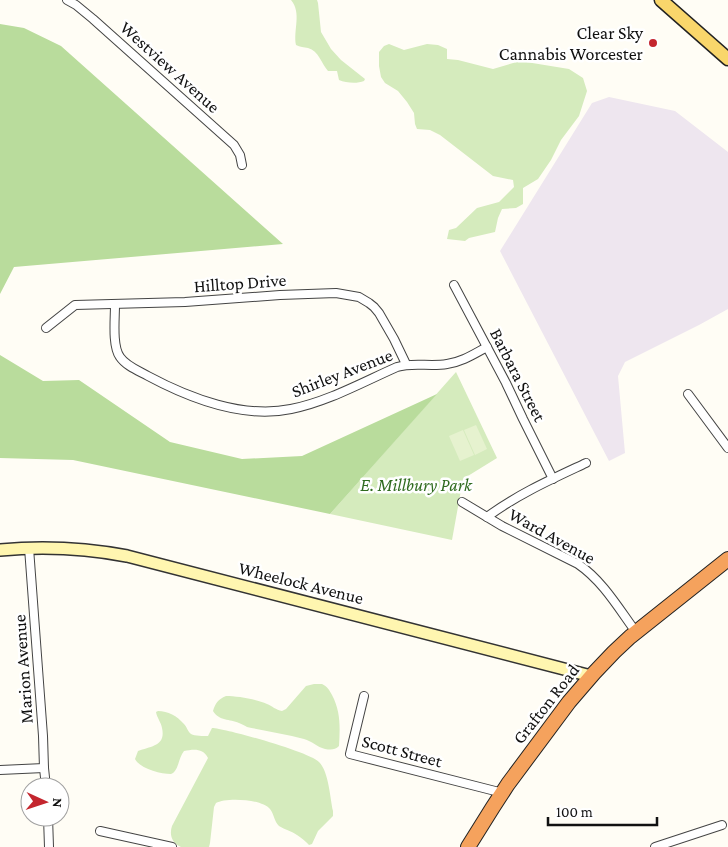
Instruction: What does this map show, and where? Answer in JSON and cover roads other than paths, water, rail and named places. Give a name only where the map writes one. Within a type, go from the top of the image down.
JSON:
[{"type":"highway","name":"Grafton Road","points":[[468,847],[503,793],[569,702],[591,676],[636,632],[728,559]]},
{"type":"main road","points":[[661,0],[728,58]]},
{"type":"street","name":"Westview Avenue","points":[[67,0],[78,2],[234,145],[240,155],[242,165]]},
{"type":"street","name":"Barbara Street","points":[[454,285],[506,383],[553,479]]},
{"type":"street","name":"Hilltop Drive","points":[[46,328],[75,305],[185,302],[327,293],[350,295],[359,297],[369,303],[379,313],[406,364]]},
{"type":"street","name":"Shirley Avenue","points":[[115,305],[116,346],[119,356],[124,361],[164,385],[189,395],[243,410],[266,412],[291,409],[330,397],[406,364],[446,365],[468,358],[487,347]]},
{"type":"street","points":[[688,394],[728,448]]},
{"type":"street","points":[[487,517],[510,500],[586,463]]},
{"type":"street","name":"Ward Avenue","points":[[462,502],[509,530],[588,570],[611,597],[636,632]]},
{"type":"street","name":"Wheelock Avenue","points":[[0,550],[29,548],[82,549],[127,556],[591,676]]},
{"type":"street","name":"Marion Avenue","points":[[29,548],[45,777]]},
{"type":"street","name":"Scott Street","points":[[364,696],[350,754],[503,793]]},
{"type":"street","points":[[0,770],[44,768]]},
{"type":"street","points":[[655,847],[722,825]]},
{"type":"street","points":[[48,827],[49,847]]},
{"type":"street","points":[[100,830],[172,847]]},
{"type":"place","name":"Clear Sky Cannabis Worcester","points":[[653,43]]},
{"type":"park label","name":"E. Millbury Park","points":[[416,485]]}]
